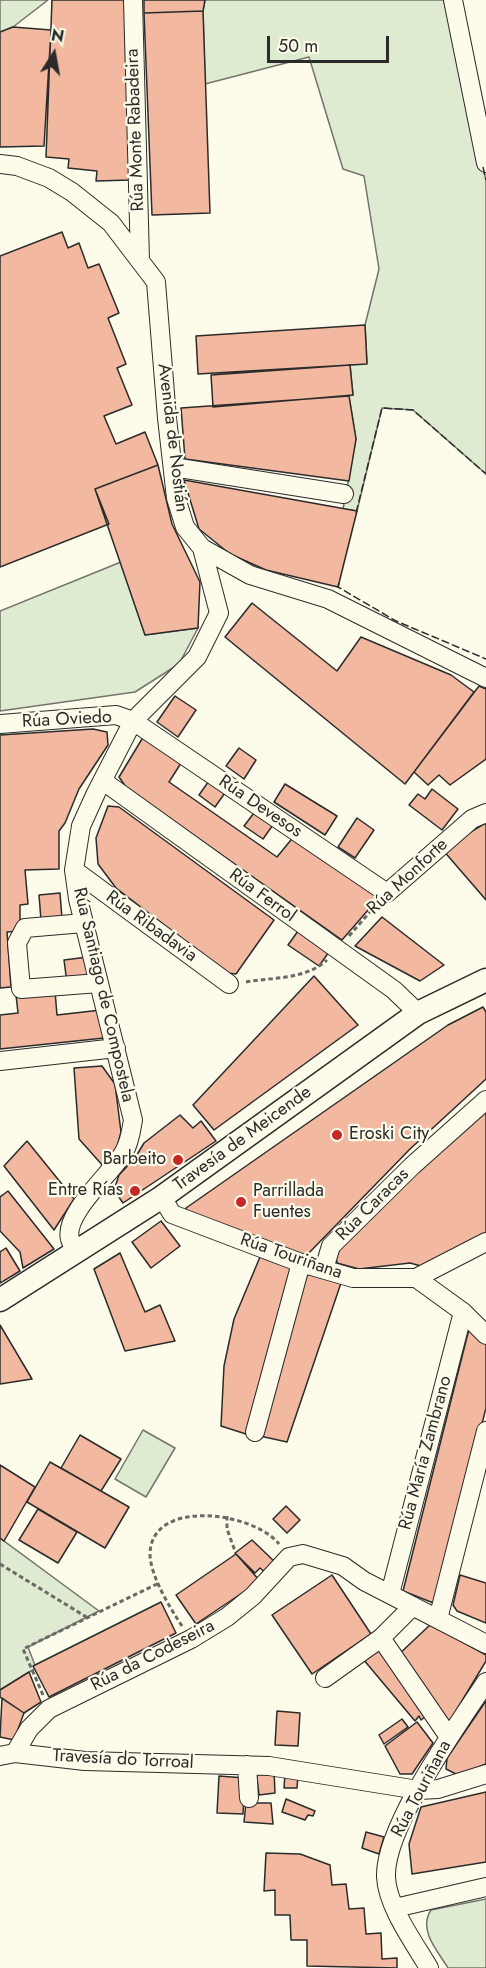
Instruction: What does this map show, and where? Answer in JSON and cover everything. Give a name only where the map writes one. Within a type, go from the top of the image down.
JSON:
[{"type":"main road","name":"Travesía de Meicende","points":[[0,1300],[162,1197],[418,1013],[486,980]]},
{"type":"street","name":"Rúa Monte Rabadeira","points":[[132,0],[140,260]]},
{"type":"street","points":[[453,0],[486,163]]},
{"type":"street","name":"Avenida de Nostián","points":[[0,164],[17,166],[49,178],[72,192],[111,223],[156,282],[176,498],[184,527],[202,548],[250,575],[328,599],[486,678]]},
{"type":"street","points":[[173,467],[344,494]]},
{"type":"street","name":"Rúa Santiago de Compostela","points":[[77,1252],[70,1239],[71,1226],[78,1211],[124,1152],[131,1135],[133,1120],[84,923],[74,870],[81,825],[133,721],[197,657],[219,613],[202,548]]},
{"type":"street","name":"Rúa Oviedo","points":[[0,724],[116,715],[133,721]]},
{"type":"street","name":"Rúa Devesos","points":[[133,721],[387,893]]},
{"type":"street","name":"Rúa Ferrol","points":[[103,781],[334,954],[394,990],[418,1013]]},
{"type":"street","name":"Rúa Monforte","points":[[387,893],[472,819],[486,813]]},
{"type":"street","name":"Rúa Ribadavia","points":[[74,870],[229,984]]},
{"type":"street","points":[[84,923],[26,928],[17,943],[21,989],[99,982]]},
{"type":"street","points":[[0,1061],[116,1048]]},
{"type":"street","name":"Rúa Caracas","points":[[324,1269],[331,1246],[412,1166],[486,1100]]},
{"type":"street","name":"Rúa Touriñana","points":[[162,1197],[172,1214],[301,1263],[353,1278],[416,1278]]},
{"type":"street","points":[[486,1242],[416,1278],[463,1312],[486,1335]]},
{"type":"street","points":[[255,1432],[301,1263]]},
{"type":"street","name":"Rúa María Zambrano","points":[[390,1594],[463,1312]]},
{"type":"street","points":[[438,1619],[486,1431]]},
{"type":"street","points":[[289,1557],[303,1554],[343,1566],[390,1594],[486,1644]]},
{"type":"street","name":"Rúa da Codeseira","points":[[8,1755],[49,1709],[191,1639],[227,1617],[254,1596],[289,1557]]},
{"type":"street","points":[[325,1678],[381,1638],[413,1606]]},
{"type":"street","points":[[381,1638],[449,1737]]},
{"type":"street","name":"Rúa Touriñana","points":[[429,1968],[395,1908],[386,1878],[391,1849],[418,1790],[449,1737],[486,1682]]},
{"type":"street","name":"Travesía do Torroal","points":[[8,1755],[85,1761],[269,1766],[418,1790],[438,1789],[486,1774]]},
{"type":"street","points":[[247,1765],[249,1798]]},
{"type":"street","points":[[395,1908],[486,1887]]},
{"type":"path","name":"Rúa Monforte","points":[[229,984],[299,976],[317,969],[334,954],[387,893]]},
{"type":"path","points":[[178,1620],[159,1583],[150,1556],[152,1544],[170,1522],[192,1516],[227,1516],[260,1528],[274,1538],[289,1557]]},
{"type":"path","points":[[227,1516],[226,1528],[235,1551]]},
{"type":"path","points":[[0,1564],[88,1618]]},
{"type":"path","points":[[39,1684],[23,1649],[159,1583]]},
{"type":"green space","points":[[0,0],[48,0],[13,27],[0,32]]},
{"type":"green space","points":[[205,0],[446,0],[464,94],[486,180],[486,474],[413,410],[382,408],[357,511],[343,509],[356,439],[349,396],[353,395],[350,365],[367,363],[365,325],[379,269],[364,176],[343,169],[309,57],[205,84],[203,11]]},
{"type":"green space","points":[[121,562],[145,635],[198,628],[179,664],[135,692],[0,711],[0,611]]},
{"type":"green space","points":[[143,1430],[175,1448],[146,1497],[115,1479]]},
{"type":"green space","points":[[0,1538],[99,1611],[28,1647],[36,1668],[0,1690]]},
{"type":"green space","points":[[486,1899],[486,1968],[448,1968],[430,1940],[427,1925],[431,1910]]},
{"type":"building","points":[[52,0],[128,0],[131,180],[96,181],[97,171],[68,168],[69,159],[46,157]]},
{"type":"building","points":[[144,0],[205,0],[203,11],[144,13]]},
{"type":"building","points":[[203,11],[210,213],[152,215],[144,13]]},
{"type":"building","points":[[13,27],[51,30],[44,146],[0,147],[0,32]]},
{"type":"building","points":[[62,232],[68,248],[79,243],[88,268],[99,264],[119,313],[108,318],[126,364],[117,368],[132,405],[104,416],[116,444],[145,432],[158,465],[95,489],[109,524],[0,567],[0,256]]},
{"type":"building","points":[[365,325],[367,364],[198,374],[196,336]]},
{"type":"building","points":[[350,365],[353,395],[213,407],[211,375]]},
{"type":"building","points":[[349,396],[356,439],[349,481],[185,459],[181,408]]},
{"type":"building","points":[[158,465],[172,524],[200,582],[198,628],[145,635],[95,489]]},
{"type":"building","points":[[184,480],[357,511],[338,587],[266,570],[230,554],[199,529]]},
{"type":"building","points":[[252,603],[337,671],[361,637],[451,675],[474,692],[405,784],[225,637]]},
{"type":"building","points":[[479,686],[486,689],[486,759],[450,785],[439,775],[428,785],[414,772]]},
{"type":"building","points":[[175,696],[196,710],[178,737],[157,722]]},
{"type":"building","points":[[93,729],[107,732],[108,745],[79,789],[65,823],[59,831],[59,869],[25,870],[28,904],[20,905],[20,931],[7,932],[11,987],[0,988],[0,735]]},
{"type":"building","points":[[145,734],[183,760],[169,782],[277,857],[295,835],[382,894],[342,940],[126,787],[119,777]]},
{"type":"building","points":[[239,748],[256,760],[244,779],[226,766]]},
{"type":"building","points":[[211,778],[227,790],[215,807],[199,795]]},
{"type":"building","points":[[285,784],[337,816],[325,835],[274,802]]},
{"type":"building","points":[[432,789],[458,809],[442,830],[409,805],[418,794],[425,799]]},
{"type":"building","points":[[108,806],[119,807],[274,920],[236,974],[227,973],[116,888],[98,864],[96,838]]},
{"type":"building","points":[[257,809],[275,822],[263,839],[244,826]]},
{"type":"building","points":[[357,818],[374,830],[355,858],[338,847]]},
{"type":"building","points":[[486,823],[486,900],[442,849]]},
{"type":"building","points":[[60,893],[62,919],[41,920],[39,895]]},
{"type":"building","points":[[382,917],[444,965],[420,981],[355,946]]},
{"type":"building","points":[[298,931],[329,952],[319,966],[288,945]]},
{"type":"building","points":[[88,957],[91,980],[67,983],[64,960]]},
{"type":"building","points":[[314,976],[358,1025],[214,1130],[193,1105]]},
{"type":"building","points":[[55,991],[57,1015],[101,1010],[104,1038],[0,1049],[0,1015],[18,1013],[16,995]]},
{"type":"building","points":[[483,1007],[486,1012],[486,1079],[410,1149],[305,1257],[188,1216],[186,1208],[448,1025]]},
{"type":"building","points":[[102,1066],[115,1084],[121,1132],[117,1147],[104,1167],[79,1139],[74,1068]]},
{"type":"building","points":[[486,1106],[486,1233],[421,1266],[410,1263],[359,1269],[337,1263],[335,1252]]},
{"type":"building","points":[[180,1115],[193,1128],[201,1121],[216,1141],[123,1203],[114,1190],[119,1175],[135,1158],[144,1143]]},
{"type":"building","points":[[27,1141],[74,1199],[54,1230],[4,1166]]},
{"type":"building","points":[[8,1191],[54,1249],[23,1268],[20,1252],[0,1231],[0,1197]]},
{"type":"building","points":[[161,1221],[180,1246],[151,1268],[132,1242]]},
{"type":"building","points":[[6,1248],[20,1271],[0,1283],[0,1252]]},
{"type":"building","points":[[120,1253],[145,1312],[160,1305],[175,1341],[125,1351],[94,1269]]},
{"type":"building","points":[[260,1257],[291,1268],[249,1435],[221,1426],[224,1366],[234,1319]]},
{"type":"building","points":[[303,1273],[341,1283],[287,1442],[260,1436]]},
{"type":"building","points":[[0,1325],[32,1379],[0,1384]]},
{"type":"building","points":[[469,1329],[486,1343],[486,1408],[436,1604],[403,1591]]},
{"type":"building","points":[[80,1435],[121,1459],[101,1491],[61,1468]]},
{"type":"building","points":[[50,1462],[129,1507],[105,1548],[27,1502]]},
{"type":"building","points":[[0,1465],[35,1487],[4,1541],[0,1538]]},
{"type":"building","points":[[286,1506],[300,1520],[287,1533],[273,1519]]},
{"type":"building","points":[[38,1509],[77,1532],[58,1563],[19,1540]]},
{"type":"building","points":[[252,1540],[277,1564],[268,1575],[260,1568],[255,1573],[235,1553]]},
{"type":"building","points":[[236,1554],[260,1581],[196,1624],[176,1595]]},
{"type":"building","points":[[332,1575],[371,1634],[312,1674],[272,1615]]},
{"type":"building","points":[[460,1575],[486,1583],[486,1623],[457,1611],[453,1605]]},
{"type":"building","points":[[161,1602],[176,1633],[49,1697],[33,1666]]},
{"type":"building","points":[[431,1624],[486,1655],[486,1661],[448,1724],[397,1656]]},
{"type":"building","points":[[383,1647],[428,1715],[421,1720],[419,1716],[415,1721],[363,1659]]},
{"type":"building","points":[[29,1672],[41,1702],[24,1713],[0,1697],[0,1690]]},
{"type":"building","points":[[2,1698],[24,1713],[14,1740],[0,1737]]},
{"type":"building","points":[[486,1701],[486,1764],[458,1775],[446,1769],[447,1758]]},
{"type":"building","points":[[277,1711],[300,1713],[298,1746],[275,1745]]},
{"type":"building","points":[[402,1719],[408,1727],[384,1744],[379,1735]]},
{"type":"building","points":[[417,1722],[433,1743],[412,1774],[400,1774],[385,1746]]},
{"type":"building","points":[[256,1770],[274,1770],[275,1793],[259,1795]]},
{"type":"building","points":[[285,1773],[298,1775],[297,1788],[284,1788]]},
{"type":"building","points":[[219,1776],[245,1778],[243,1814],[217,1813]]},
{"type":"building","points":[[486,1792],[486,1862],[412,1874],[409,1844],[421,1807]]},
{"type":"building","points":[[286,1799],[315,1811],[313,1816],[308,1815],[305,1820],[282,1812]]},
{"type":"building","points":[[246,1803],[271,1803],[273,1824],[244,1822]]},
{"type":"building","points":[[366,1832],[384,1837],[379,1854],[362,1848]]},
{"type":"building","points":[[266,1853],[300,1854],[330,1865],[332,1885],[346,1884],[349,1909],[364,1908],[366,1934],[381,1933],[382,1959],[397,1958],[397,1968],[307,1966],[307,1940],[291,1940],[290,1915],[275,1915],[275,1890],[264,1891]]},
{"type":"fence","points":[[483,167],[486,180]]},
{"type":"fence","points":[[356,513],[382,408],[413,410],[486,474]]},
{"type":"fence","points":[[339,583],[338,587],[396,621],[486,659]]},
{"type":"place","name":"Eroski City","points":[[337,1135]]},
{"type":"place","name":"Barbeito","points":[[178,1160]]},
{"type":"place","name":"Entre Rías","points":[[135,1191]]},
{"type":"place","name":"Parrillada Fuentes","points":[[241,1202]]}]
